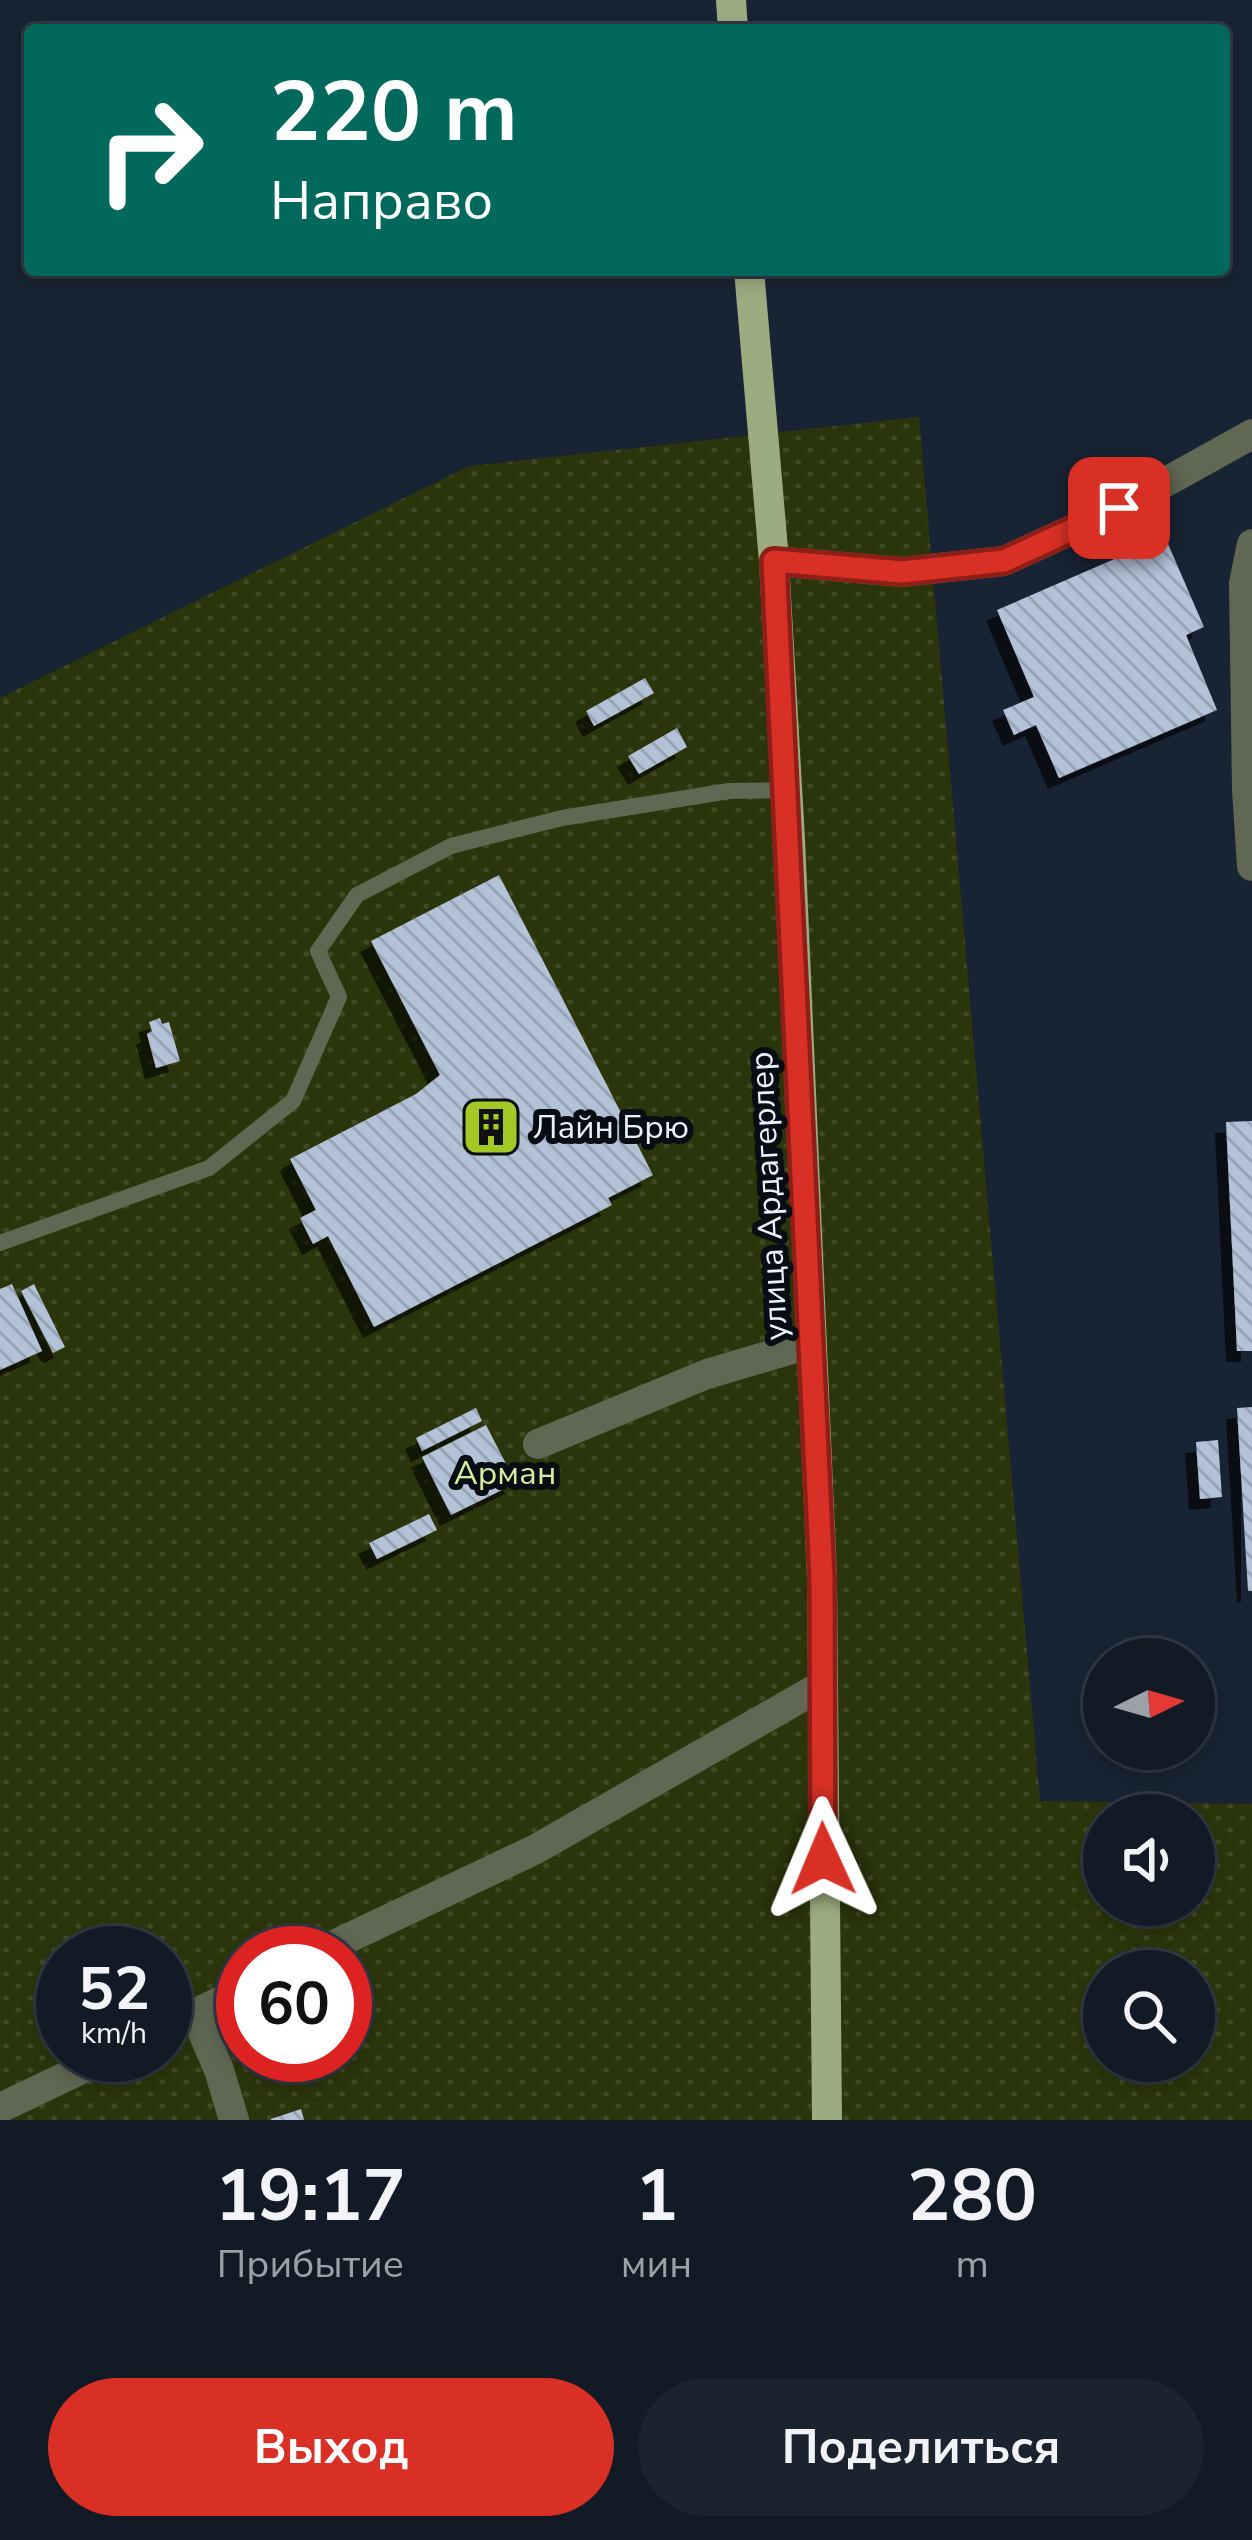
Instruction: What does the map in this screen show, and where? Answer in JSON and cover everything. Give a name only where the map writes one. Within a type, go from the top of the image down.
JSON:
[{"type":"main road","name":"улица Ардагерлер","points":[[750,276],[774,561],[822,1578],[827,2120]]},
{"type":"street","points":[[774,561],[902,572],[1004,561],[1119,508],[1252,434]]},
{"type":"street","points":[[1252,544],[1244,583],[1252,866]]},
{"type":"street","points":[[538,1444],[707,1374],[812,1343]]},
{"type":"street","points":[[372,1927],[536,1849],[821,1686]]},
{"type":"street","points":[[192,2016],[216,2004]]},
{"type":"street","points":[[196,2014],[234,2120]]},
{"type":"street","points":[[0,2108],[54,2082]]},
{"type":"lane","points":[[0,1244],[209,1168],[293,1101],[340,997],[318,950],[358,895],[451,846],[562,818],[730,791],[786,790]]},
{"type":"green space","name":"Арман","points":[[919,417],[1040,1801],[1083,1802],[1083,1926],[1215,1926],[1215,1803],[1252,1804],[1252,2120],[0,2120],[0,698],[469,466]]},
{"type":"building","points":[[1165,537],[1204,627],[1186,635],[1217,710],[1059,778],[1036,725],[1014,735],[1003,710],[1034,697],[997,610]]},
{"type":"building","points":[[645,678],[654,693],[594,726],[586,711]]},
{"type":"building","points":[[677,728],[687,747],[639,774],[628,756]]},
{"type":"building","name":"Лайн Брю","points":[[499,875],[653,1175],[608,1198],[612,1205],[374,1327],[328,1236],[313,1244],[300,1218],[316,1210],[290,1159],[416,1094],[440,1075],[371,941]]},
{"type":"building","points":[[160,1018],[162,1024],[169,1022],[180,1061],[156,1068],[147,1034],[152,1031],[149,1022]]},
{"type":"building","points":[[1252,1121],[1252,1351],[1237,1351],[1226,1122]]},
{"type":"building","points":[[12,1284],[42,1351],[0,1370],[0,1289]]},
{"type":"building","points":[[34,1284],[65,1347],[53,1353],[21,1291]]},
{"type":"building","points":[[1252,1407],[1252,1591],[1248,1591],[1237,1408]]},
{"type":"building","points":[[476,1408],[482,1421],[422,1451],[416,1438]]},
{"type":"building","points":[[486,1425],[516,1483],[451,1515],[422,1457]]},
{"type":"building","points":[[1218,1440],[1222,1497],[1200,1499],[1196,1442]]},
{"type":"building","points":[[429,1514],[437,1530],[377,1559],[369,1543]]},
{"type":"building","points":[[301,2109],[304,2120],[271,2120],[271,2119]]},
{"type":"place","name":"Лайн Брю","points":[[491,1127]]},
{"type":"route","points":[[823,1859],[822,1578],[774,561],[902,572],[1004,561],[1119,508]]}]
